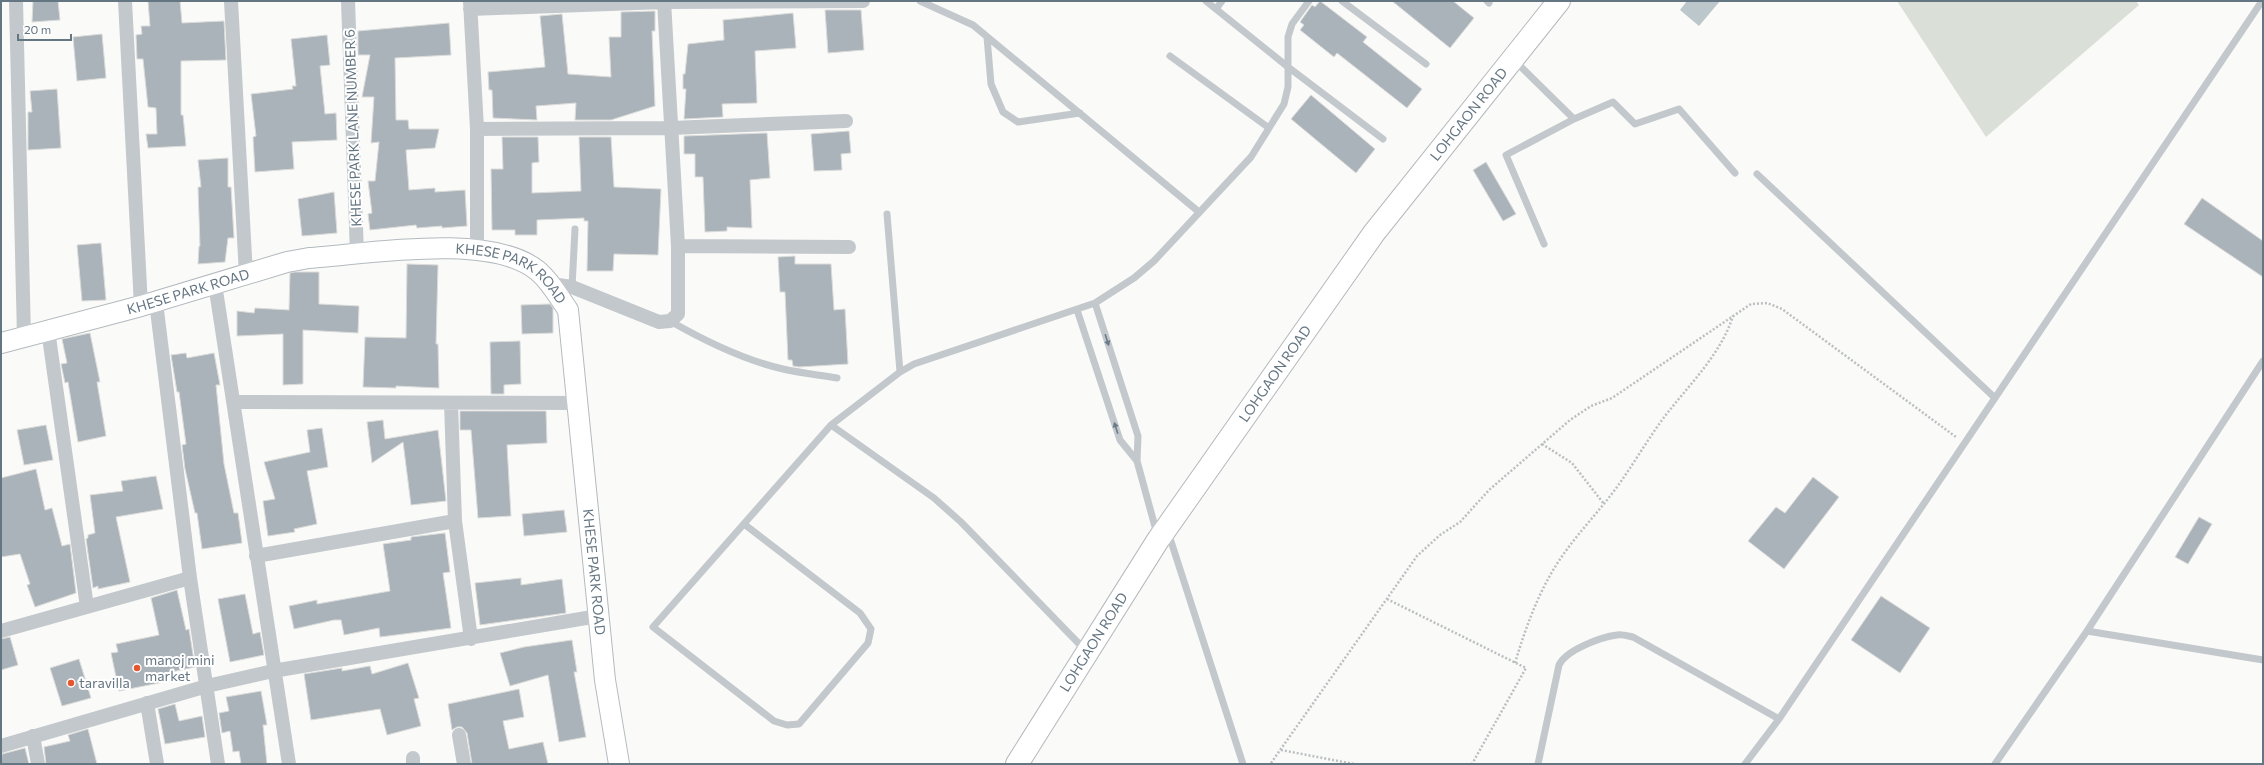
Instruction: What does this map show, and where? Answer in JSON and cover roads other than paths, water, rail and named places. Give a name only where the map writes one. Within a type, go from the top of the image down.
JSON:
[{"type":"main road","name":"LOHGAON ROAD","points":[[1017,764],[1163,534],[1374,233],[1559,1]]},
{"type":"street","points":[[16,1],[24,337]]},
{"type":"street","points":[[125,1],[148,304],[218,764]]},
{"type":"street","points":[[232,1],[246,275]]},
{"type":"street","name":"KHESE PARK LANE NUMBER 6","points":[[348,1],[357,255]]},
{"type":"street","points":[[477,251],[476,129],[470,5],[863,1]]},
{"type":"street","points":[[551,284],[572,287],[659,322],[670,321],[678,314],[678,246],[664,2]]},
{"type":"street","points":[[476,129],[671,128],[846,121]]},
{"type":"street","points":[[678,246],[849,247]]},
{"type":"street","name":"KHESE PARK ROAD","points":[[1,343],[148,304],[287,262],[448,247],[517,259],[537,270],[551,284],[568,310],[598,616],[619,764]]},
{"type":"street","points":[[215,284],[289,764]]},
{"type":"street","points":[[48,330],[87,607]]},
{"type":"street","points":[[233,402],[577,403]]},
{"type":"street","points":[[451,403],[455,521],[471,638]]},
{"type":"street","points":[[256,556],[455,521]]},
{"type":"street","points":[[1,631],[190,578]]},
{"type":"street","points":[[1,746],[207,686],[274,671],[598,616]]},
{"type":"street","points":[[147,703],[157,764]]},
{"type":"street","points":[[460,735],[464,764]]},
{"type":"street","points":[[33,736],[38,764]]},
{"type":"lane","points":[[920,1],[973,25],[1199,212]]},
{"type":"lane","points":[[1206,1],[1288,67],[1383,139]]},
{"type":"lane","points":[[1216,9],[1222,1]]},
{"type":"lane","points":[[744,524],[860,613],[870,629],[868,643],[799,724],[787,725],[774,721],[653,627],[831,425],[900,372],[914,364],[1095,303],[1134,278],[1154,261],[1250,157],[1284,104],[1288,87],[1288,37],[1292,24],[1309,1]]},
{"type":"lane","points":[[1342,1],[1426,64]]},
{"type":"lane","points":[[1745,764],[1779,719],[2262,1]]},
{"type":"lane","points":[[987,37],[991,84],[1003,112],[1018,122],[1080,113]]},
{"type":"lane","points":[[1170,56],[1269,128]]},
{"type":"lane","points":[[1512,59],[1574,119]]},
{"type":"lane","points":[[1544,244],[1506,155],[1574,119],[1613,102],[1635,124],[1679,109],[1735,173]]},
{"type":"lane","points":[[1757,174],[1995,398]]},
{"type":"lane","points":[[887,214],[900,372]]},
{"type":"lane","points":[[572,287],[576,229]]},
{"type":"lane","points":[[1095,303],[1138,436],[1137,461]]},
{"type":"lane","points":[[1077,310],[1120,440],[1137,461],[1243,764]]},
{"type":"lane","points":[[670,321],[695,336],[742,356],[782,369],[837,378]]},
{"type":"lane","points":[[1995,764],[2087,631],[2263,361]]},
{"type":"lane","points":[[831,425],[934,498],[961,522],[1088,652]]},
{"type":"lane","points":[[2087,631],[2263,660]]},
{"type":"lane","points":[[1538,764],[1559,665],[1563,658],[1570,652],[1619,634],[1633,637],[1779,719]]},
{"type":"place","name":"manoj mini market","points":[[137,668]]},
{"type":"place","name":"taravilla","points":[[71,683]]}]
